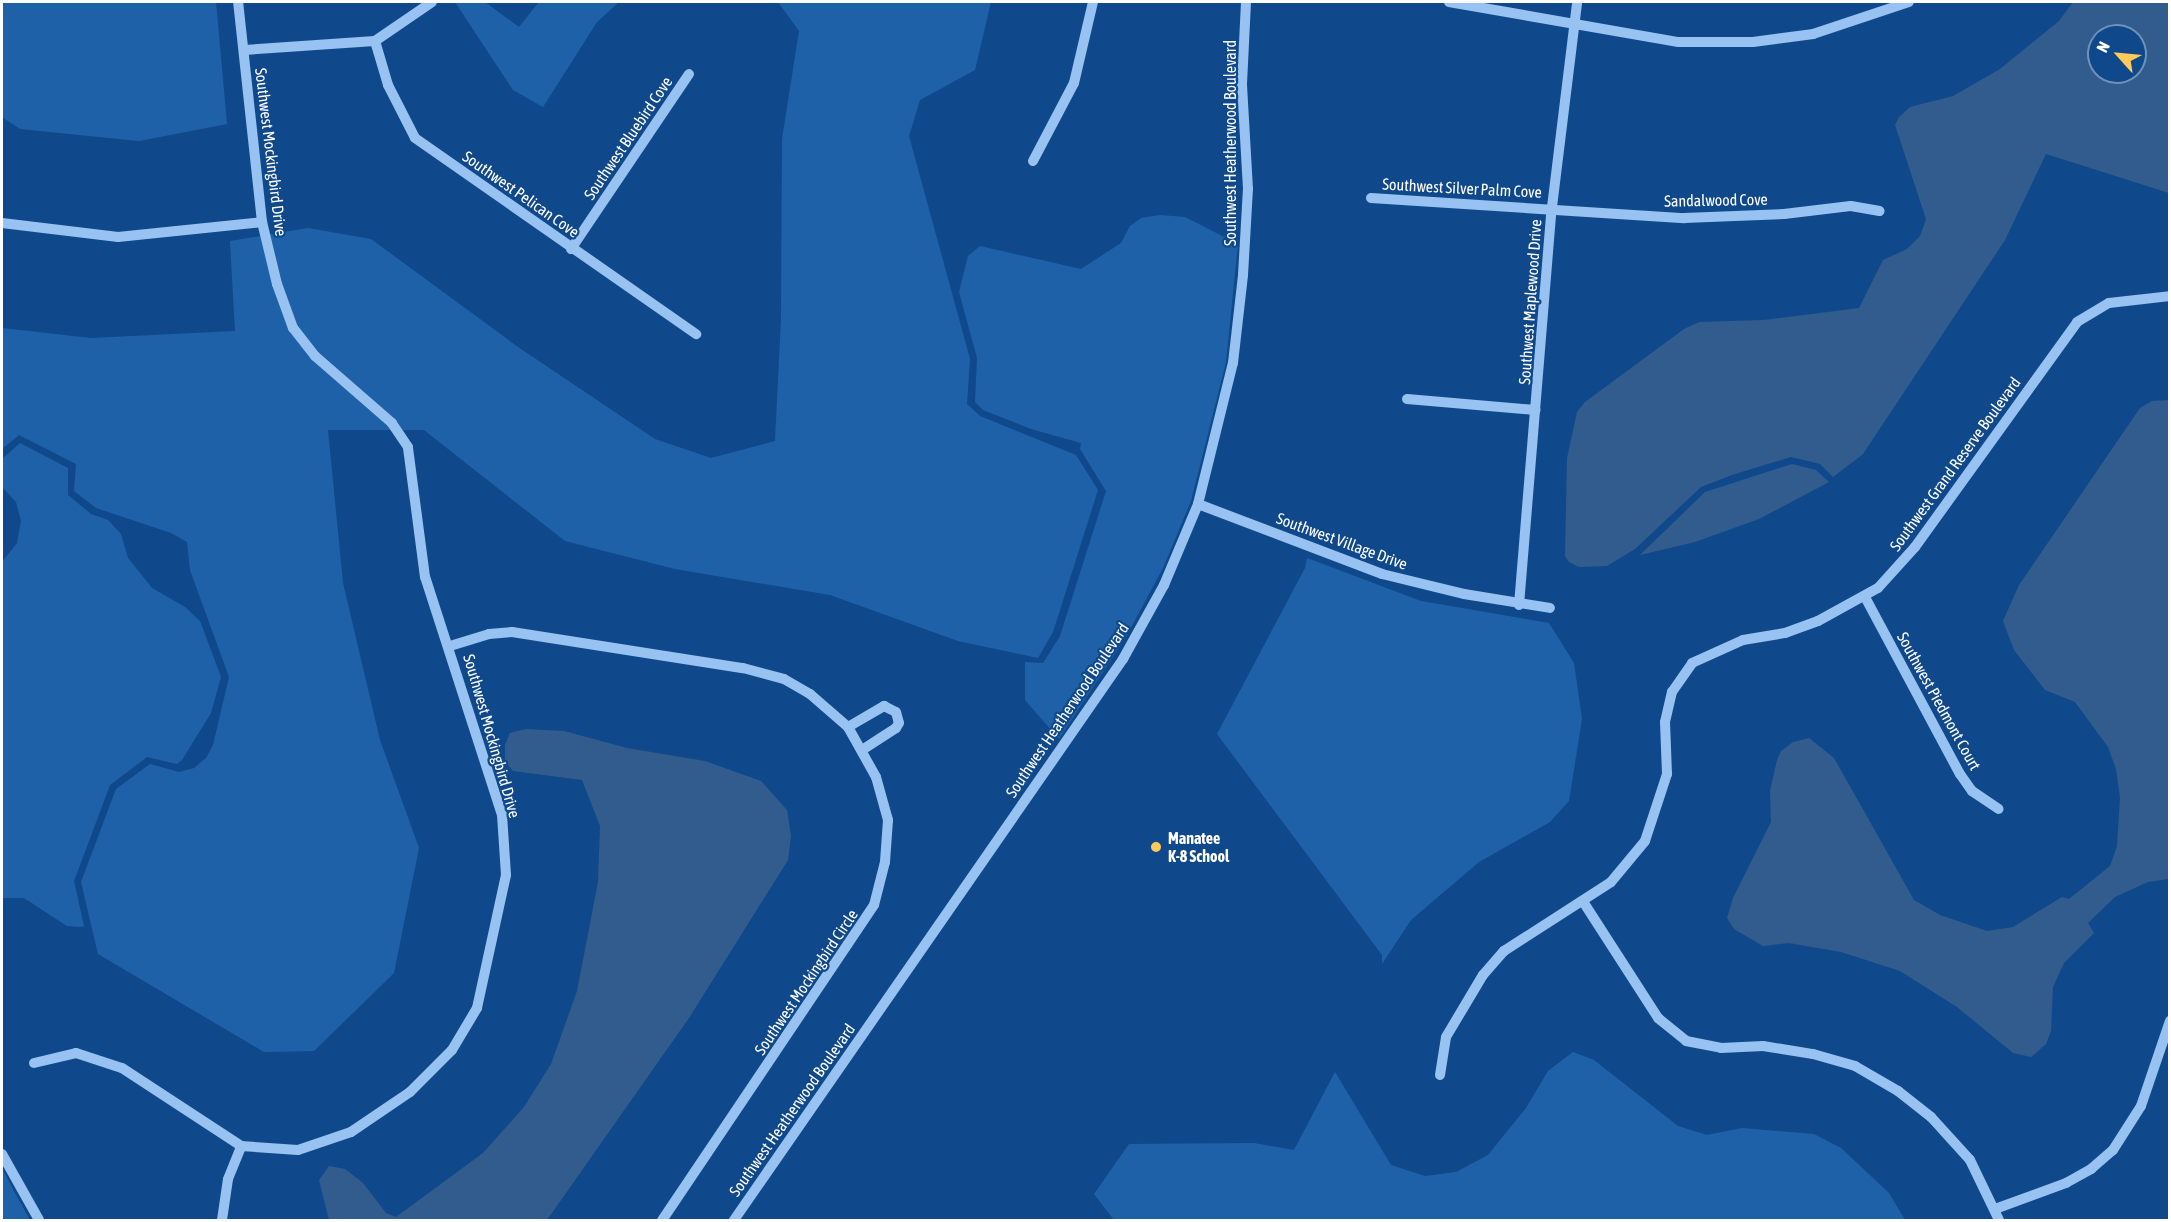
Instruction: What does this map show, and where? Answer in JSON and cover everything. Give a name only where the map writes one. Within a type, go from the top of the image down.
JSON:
[{"type":"street","name":"Southwest Mockingbird Drive","points":[[34,1063],[76,1053],[122,1068],[241,1146],[298,1150],[351,1132],[410,1092],[452,1050],[477,1008],[506,875],[501,815],[462,697],[450,646],[425,577],[408,447],[392,423],[315,356],[293,327],[277,284],[262,222],[238,2]]},
{"type":"street","points":[[244,50],[375,41],[432,2]]},
{"type":"street","points":[[1033,161],[1074,83],[1093,2]]},
{"type":"street","name":"Southwest Heatherwood Boulevard","points":[[734,1221],[1122,659],[1164,585],[1198,504],[1233,363],[1244,275],[1248,189],[1242,84],[1246,2]]},
{"type":"street","points":[[1449,2],[1679,42],[1753,42],[1813,34],[1909,2]]},
{"type":"street","name":"Southwest Maplewood Drive","points":[[1519,605],[1552,207],[1571,23],[1577,2]]},
{"type":"street","name":"Southwest Pelican Cove","points":[[375,41],[388,85],[415,138],[696,334]]},
{"type":"street","name":"Southwest Bluebird Cove","points":[[571,249],[689,74]]},
{"type":"street","name":"Southwest Silver Palm Cove","points":[[1371,198],[1552,207]]},
{"type":"street","name":"Sandalwood Cove","points":[[1552,207],[1684,218],[1784,214],[1851,206],[1880,211]]},
{"type":"street","points":[[2,223],[118,237],[262,222]]},
{"type":"street","name":"Southwest Grand Reserve Boulevard","points":[[1440,1075],[1446,1037],[1490,967],[1530,931],[1584,903],[1611,882],[1645,841],[1666,774],[1665,722],[1672,692],[1692,663],[1743,640],[1785,633],[1818,621],[1865,597],[1915,547],[2077,322],[2109,303],[2169,296]]},
{"type":"street","points":[[1407,399],[1536,410]]},
{"type":"street","name":"Southwest Village Drive","points":[[1198,504],[1382,574],[1519,605],[1550,608]]},
{"type":"street","name":"Southwest Piedmont Court","points":[[1865,597],[1960,774],[1972,791],[1999,808]]},
{"type":"street","name":"Southwest Mockingbird Circle","points":[[450,646],[489,634],[512,632],[743,668],[784,679],[810,694],[848,727],[876,777],[888,820],[885,862],[874,905],[662,1221]]},
{"type":"street","points":[[848,727],[884,706],[896,712],[899,723],[896,728],[862,750]]},
{"type":"street","points":[[1584,903],[1658,1018],[1686,1041],[1721,1048],[1783,1049],[1855,1066],[1898,1091],[1931,1117],[1970,1160],[1995,1209],[1998,1221]]},
{"type":"street","points":[[1995,1209],[2066,1183],[2091,1169],[2113,1150],[2141,1106],[2169,1021]]},
{"type":"street","points":[[222,1221],[228,1179],[241,1146]]},
{"type":"street","points":[[2,1154],[39,1221]]},
{"type":"shaded area","points":[[2,2],[216,2],[227,124],[139,141],[20,129],[2,117]]},
{"type":"shaded area","points":[[455,2],[485,2],[519,27],[539,2],[619,2],[597,22],[543,107],[513,90]]},
{"type":"shaded area","points":[[778,2],[991,2],[975,70],[920,100],[909,136],[970,359],[967,404],[980,416],[1076,455],[1098,490],[1053,632],[1038,658],[958,641],[830,595],[675,569],[565,541],[424,430],[328,430],[343,583],[380,740],[419,848],[394,973],[314,1051],[264,1052],[98,954],[81,882],[116,789],[150,764],[179,772],[194,768],[206,758],[213,745],[229,677],[190,570],[187,542],[171,533],[96,508],[74,491],[76,464],[19,435],[2,449],[2,328],[91,338],[235,331],[230,241],[308,228],[371,239],[518,347],[655,439],[711,458],[775,441],[781,319],[782,139],[799,31]]},
{"type":"shaded area","points":[[2073,2],[2169,2],[2169,193],[2046,154],[2005,240],[1863,454],[1833,477],[1820,464],[1791,457],[1732,475],[1701,487],[1635,549],[1607,566],[1579,567],[1569,562],[1565,556],[1567,458],[1577,412],[1585,402],[1684,329],[1699,322],[1763,320],[1859,308],[1883,260],[1907,249],[1920,236],[1926,219],[1895,125],[1899,117],[1910,107],[1953,96],[2000,69],[2059,21]]},
{"type":"shaded area","points":[[1160,215],[1185,217],[1238,244],[1226,362],[1191,501],[1163,568],[1126,637],[1059,739],[1025,700],[1025,662],[1043,663],[1060,636],[1106,491],[1080,449],[1081,443],[1031,429],[983,410],[975,402],[977,358],[959,292],[968,256],[980,246],[1081,269],[1121,243],[1130,226],[1141,218]]},
{"type":"shaded area","points":[[2169,400],[2169,879],[2148,882],[2115,897],[2088,923],[2094,933],[2064,963],[2053,987],[2051,1031],[2046,1044],[2031,1057],[2013,1053],[1957,1007],[1900,971],[1841,952],[1789,943],[1763,946],[1734,929],[1727,918],[1733,898],[1771,822],[1770,791],[1777,760],[1781,751],[1793,742],[1809,738],[1834,758],[1914,900],[1940,915],[1987,931],[2013,927],[2062,897],[2069,899],[2110,866],[2117,846],[2120,798],[2116,769],[2108,747],[2075,702],[2045,690],[2014,650],[2003,621],[2019,585],[2140,408],[2152,401]]},
{"type":"shaded area","points":[[20,443],[68,468],[68,495],[91,514],[108,520],[121,534],[128,558],[152,588],[185,607],[200,621],[221,677],[211,713],[182,760],[177,764],[147,757],[110,785],[74,881],[84,926],[81,927],[67,926],[24,898],[2,898],[2,562],[17,543],[21,521],[16,502],[2,487],[2,459]]},
{"type":"shaded area","points":[[1792,464],[1816,470],[1829,482],[1759,519],[1695,542],[1640,555],[1705,492]]},
{"type":"shaded area","points":[[1307,558],[1421,601],[1549,623],[1574,663],[1582,719],[1569,801],[1550,822],[1479,862],[1411,920],[1382,964],[1382,955],[1217,734],[1305,568]]},
{"type":"shaded area","points":[[526,729],[564,731],[627,748],[705,761],[761,781],[787,810],[791,836],[788,860],[689,1018],[547,1220],[329,1220],[319,1180],[329,1166],[345,1169],[363,1183],[386,1213],[396,1217],[483,1153],[524,1107],[551,1064],[577,991],[598,882],[600,826],[582,780],[513,771],[505,761],[505,745],[510,733]]},
{"type":"shaded area","points":[[1573,1052],[1594,1060],[1678,1126],[1707,1135],[1742,1128],[1814,1134],[1841,1148],[1889,1193],[1905,1220],[1114,1220],[1094,1194],[1129,1144],[1254,1143],[1294,1150],[1335,1072],[1391,1165],[1425,1176],[1456,1172],[1488,1155],[1526,1108],[1548,1071]]},
{"type":"shaded area","points":[[2,1168],[15,1193],[30,1220],[2,1220]]},
{"type":"place","name":"Manatee K-8 School","points":[[1156,847]]}]
